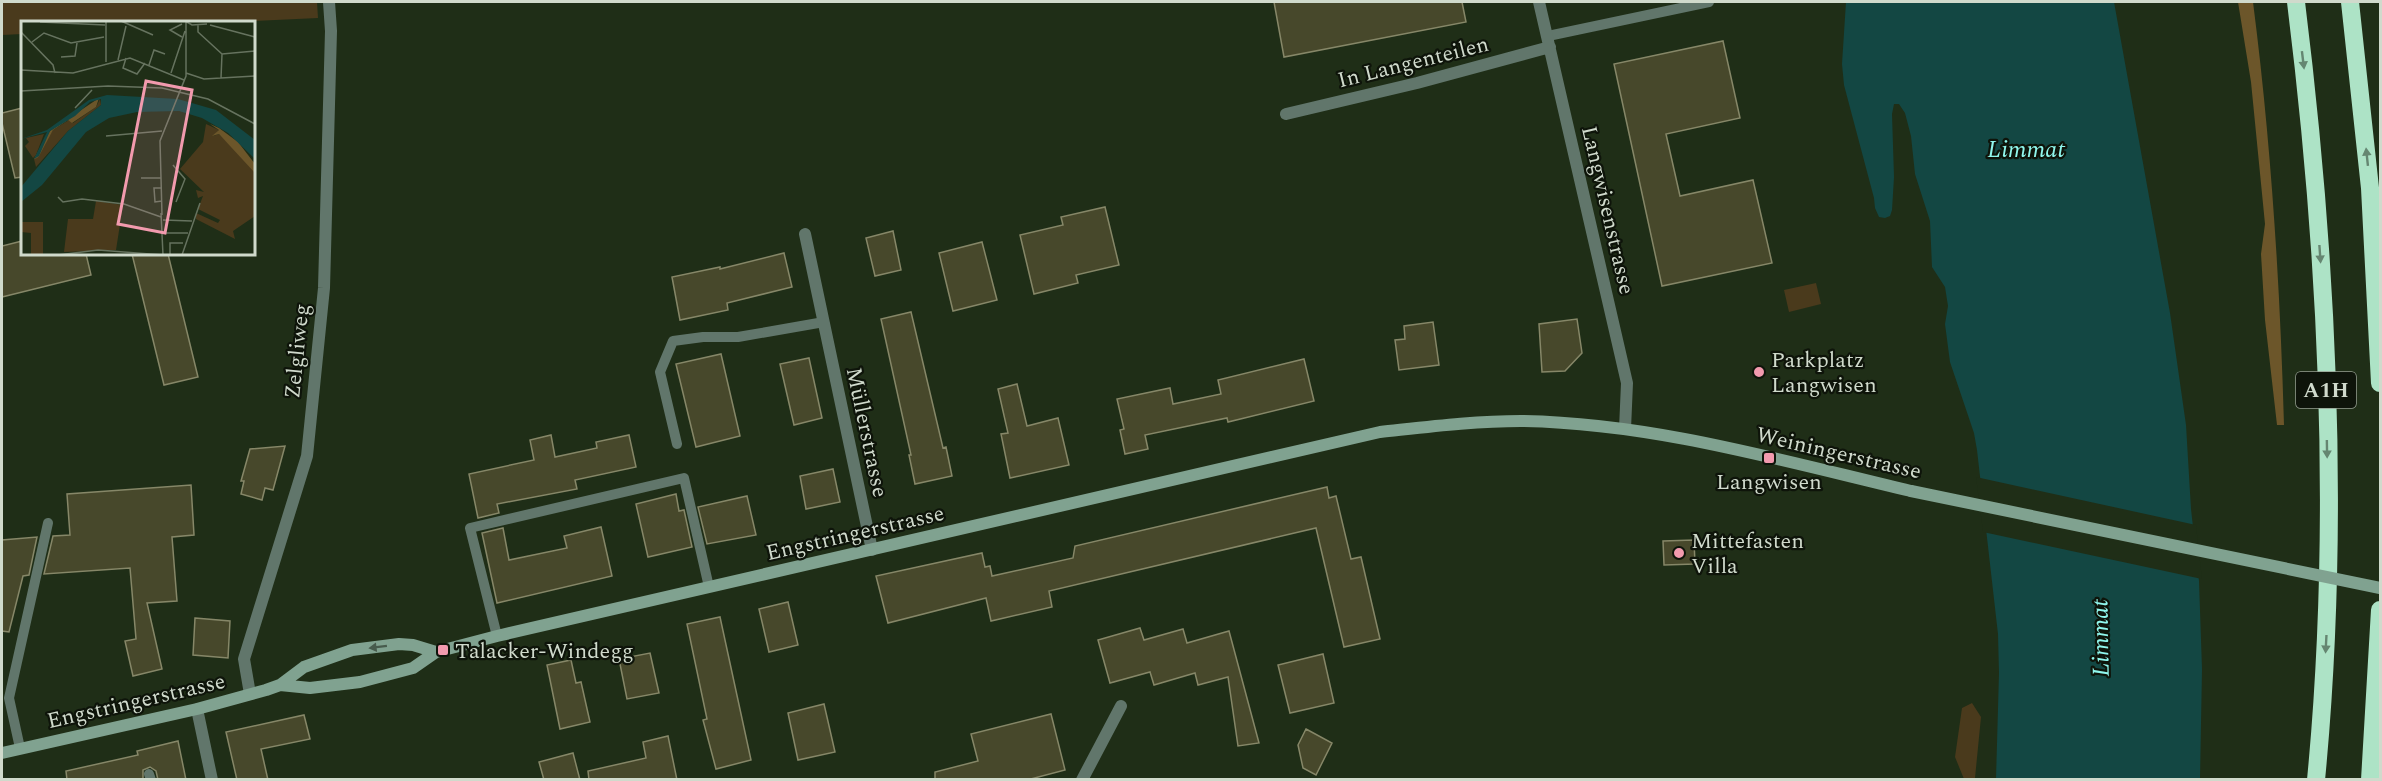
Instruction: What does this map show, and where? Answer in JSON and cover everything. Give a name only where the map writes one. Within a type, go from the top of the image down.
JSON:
[{"type":"highway","name":"A1H","points":[[2296,2],[2316,195],[2323,291],[2327,403],[2329,553],[2327,624],[2316,780]]},
{"type":"highway","name":"A1H","points":[[2350,2],[2370,188],[2380,383]]},
{"type":"highway","points":[[2370,780],[2380,610]]},
{"type":"main road","name":"Weiningerstrasse","points":[[1284,456],[1380,432],[1468,423],[1521,421],[1625,429],[1691,440],[1911,491],[2380,588]]},
{"type":"main road","name":"Engstringerstrasse","points":[[280,685],[310,688],[360,682],[413,668],[436,652],[497,636],[1284,456]]},
{"type":"main road","name":"Engstringerstrasse","points":[[2,753],[197,709],[250,694],[280,685],[304,667],[352,650],[399,644],[414,645],[436,652]]},
{"type":"street","name":"Zelgliweg","points":[[250,694],[244,659],[307,456],[324,288],[331,31],[329,2]]},
{"type":"street","name":"Langwisenstrasse","points":[[1539,2],[1627,383],[1625,429]]},
{"type":"street","name":"In Langenteilen","points":[[1286,114],[1417,83],[1549,42]]},
{"type":"street","name":"Müllerstrasse","points":[[805,234],[873,550]]},
{"type":"street","points":[[1082,780],[1121,706]]},
{"type":"street","points":[[197,709],[212,780]]},
{"type":"lane","points":[[1549,42],[1709,2]]},
{"type":"lane","points":[[677,444],[660,372],[673,342],[703,337],[738,337],[824,322]]},
{"type":"lane","points":[[497,636],[470,528],[684,478],[709,587]]},
{"type":"lane","points":[[20,748],[5,699],[48,523]]},
{"type":"shaded area","points":[[2,2],[317,2],[318,18],[252,21],[21,21],[21,34],[2,35]]},
{"type":"shaded area","points":[[2238,2],[2253,2],[2265,107],[2274,213],[2284,425],[2277,425],[2265,320],[2261,254],[2265,224],[2251,82]]},
{"type":"shaded area","points":[[1816,283],[1821,304],[1789,312],[1784,290]]},
{"type":"shaded area","points":[[1972,703],[1981,717],[1975,778],[1964,779],[1955,757],[1962,708]]},
{"type":"water","name":"Limmat","points":[[1846,2],[2114,2],[2170,313],[2186,425],[2191,509],[2199,581],[2202,669],[2200,779],[1996,779],[1998,634],[1974,433],[1950,362],[1945,324],[1948,306],[1945,287],[1932,267],[1930,221],[1915,174],[1911,136],[1905,113],[1899,104],[1894,104],[1892,114],[1894,177],[1892,210],[1890,216],[1885,218],[1879,217],[1875,208],[1844,85],[1842,64]]},
{"type":"pier","points":[[1976,477],[2196,525],[2202,579],[1983,532]]},
{"type":"building","points":[[1274,2],[1462,2],[1466,22],[1284,57]]},
{"type":"building","points":[[1723,41],[1740,118],[1666,134],[1680,196],[1753,180],[1772,263],[1662,286],[1614,64]]},
{"type":"building","points":[[21,108],[21,177],[15,178],[2,123],[2,113]]},
{"type":"building","points":[[1105,207],[1119,265],[1076,275],[1078,283],[1034,294],[1020,235],[1063,225],[1061,217]]},
{"type":"building","points":[[893,231],[901,270],[875,276],[866,238]]},
{"type":"building","points":[[21,241],[21,255],[86,255],[91,275],[2,297],[2,246]]},
{"type":"building","points":[[982,242],[997,300],[953,311],[939,253]]},
{"type":"building","points":[[784,253],[792,287],[727,303],[728,310],[680,320],[672,277],[720,267],[720,269]]},
{"type":"building","points":[[132,255],[168,255],[198,377],[164,385]]},
{"type":"building","points":[[911,312],[943,448],[946,447],[952,476],[915,484],[909,455],[911,455],[881,319]]},
{"type":"building","points":[[1577,319],[1582,353],[1565,371],[1542,372],[1539,324]]},
{"type":"building","points":[[1433,322],[1439,365],[1399,370],[1395,340],[1405,339],[1404,326]]},
{"type":"building","points":[[721,354],[740,436],[696,447],[676,364]]},
{"type":"building","points":[[809,358],[822,418],[794,425],[780,364]]},
{"type":"building","points":[[1304,359],[1314,401],[1228,422],[1227,418],[1145,435],[1148,449],[1125,454],[1120,430],[1124,429],[1117,399],[1170,388],[1173,404],[1221,394],[1218,380]]},
{"type":"building","points":[[1017,384],[1027,426],[1058,418],[1069,465],[1010,478],[1001,434],[1008,433],[998,389]]},
{"type":"building","points":[[551,435],[555,457],[597,448],[596,442],[629,435],[636,467],[575,480],[577,489],[497,504],[499,513],[478,518],[469,474],[534,460],[530,440]]},
{"type":"building","points":[[285,446],[273,490],[265,488],[262,500],[241,494],[244,481],[241,481],[250,449]]},
{"type":"building","points":[[833,469],[840,502],[806,509],[800,476]]},
{"type":"building","points":[[191,485],[194,535],[172,537],[177,601],[147,603],[162,669],[133,676],[125,641],[136,639],[130,568],[44,574],[53,536],[70,535],[67,494]]},
{"type":"building","points":[[1327,487],[1329,498],[1336,496],[1351,559],[1361,557],[1380,639],[1344,647],[1316,528],[1049,591],[1052,607],[991,621],[986,598],[888,623],[876,576],[982,553],[985,567],[990,566],[992,576],[1073,558],[1075,546]]},
{"type":"building","points":[[676,494],[679,511],[684,510],[692,547],[648,557],[636,504]]},
{"type":"building","points":[[747,496],[756,535],[707,544],[698,507]]},
{"type":"building","points":[[601,527],[612,576],[497,603],[482,533],[503,528],[509,560],[567,548],[564,536]]},
{"type":"building","points":[[37,537],[29,575],[23,576],[9,632],[2,631],[2,540]]},
{"type":"building","name":"Mittefasten Villa","points":[[1694,540],[1695,564],[1664,565],[1663,541]]},
{"type":"building","points":[[788,602],[798,645],[769,652],[759,609]]},
{"type":"building","points":[[720,617],[751,760],[716,769],[703,720],[707,719],[687,624]]},
{"type":"building","points":[[195,618],[230,621],[228,658],[193,655]]},
{"type":"building","points":[[1140,628],[1144,640],[1183,629],[1187,643],[1229,631],[1259,743],[1238,746],[1228,677],[1198,685],[1195,673],[1154,685],[1150,672],[1110,683],[1098,640]]},
{"type":"building","points":[[650,653],[659,693],[627,699],[619,659]]},
{"type":"building","points":[[1323,654],[1334,703],[1290,713],[1278,665]]},
{"type":"building","points":[[571,660],[576,683],[581,682],[590,722],[560,729],[547,665]]},
{"type":"building","points":[[824,704],[835,752],[798,760],[788,713]]},
{"type":"building","points":[[1051,714],[1065,770],[1027,780],[935,780],[935,772],[978,761],[971,734]]},
{"type":"building","points":[[304,715],[310,739],[261,749],[268,780],[237,780],[226,732]]},
{"type":"building","points":[[1306,729],[1332,743],[1316,775],[1303,768],[1298,745]]},
{"type":"building","points":[[668,736],[677,780],[589,780],[588,771],[646,758],[643,742]]},
{"type":"building","points":[[178,741],[186,780],[158,780],[156,771],[150,767],[143,770],[143,780],[67,780],[66,771],[138,755],[137,751]]},
{"type":"building","points":[[573,753],[580,780],[544,780],[539,762]]},
{"type":"place","name":"Parkplatz Langwisen","points":[[1759,372]]},
{"type":"place","name":"Langwisen","points":[[1769,458]]},
{"type":"place","name":"Mittefasten Villa","points":[[1679,553]]},
{"type":"place","name":"Talacker-Windegg","points":[[443,650]]}]
